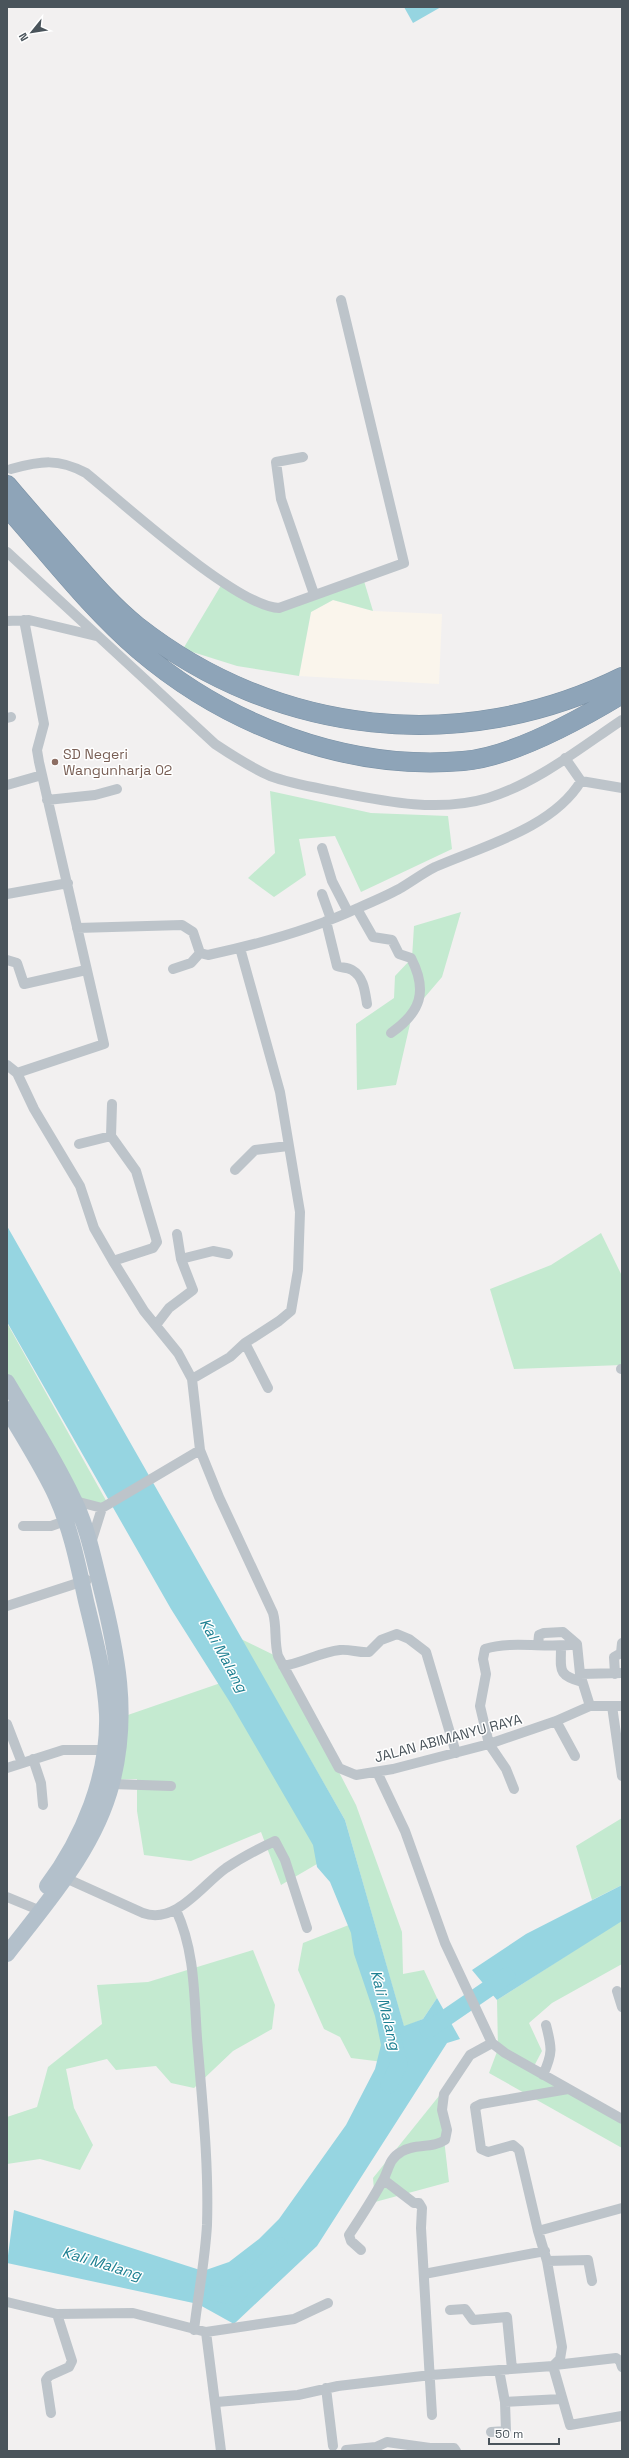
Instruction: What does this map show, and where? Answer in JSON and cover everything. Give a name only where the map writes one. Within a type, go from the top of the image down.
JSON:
[{"type":"highway","points":[[9,487],[102,595],[137,626],[194,665],[222,680],[251,693],[302,710],[353,720],[445,726],[489,721],[558,704],[622,677]]},
{"type":"highway","points":[[9,487],[92,605],[139,650],[186,687],[244,719],[294,739],[372,758],[405,761],[464,761],[503,751],[542,736],[591,712],[622,694]]},
{"type":"main road","points":[[7,1382],[90,1545],[117,1662],[122,1713],[111,1751],[61,1876]]},
{"type":"main road","points":[[7,1408],[51,1486],[74,1512],[82,1582],[101,1665],[111,1751],[112,1784],[87,1841],[36,1909],[7,1954]]},
{"type":"main road","points":[[101,1665],[117,1662]]},
{"type":"main road","points":[[7,1938],[36,1909]]},
{"type":"street","points":[[9,487],[50,462],[58,461],[73,466],[86,473],[197,564],[240,593],[270,608],[279,608],[314,594],[404,563],[341,300]]},
{"type":"street","points":[[302,457],[276,462],[282,499],[314,594]]},
{"type":"street","points":[[7,552],[215,744],[240,761],[271,776],[309,786],[384,801],[439,805],[468,802],[489,798],[518,786],[565,758],[622,720]]},
{"type":"street","points":[[62,627],[69,610]]},
{"type":"street","points":[[7,621],[24,620],[98,636]]},
{"type":"street","points":[[17,1073],[104,1044],[86,970],[68,883],[47,800],[37,750],[44,724],[24,620]]},
{"type":"street","points":[[565,758],[581,781],[622,788]]},
{"type":"street","points":[[7,785],[42,775]]},
{"type":"street","points":[[200,953],[208,955],[240,948],[329,920],[352,911],[400,888],[427,871],[502,839],[518,834],[575,792],[581,781]]},
{"type":"street","points":[[47,800],[95,795],[117,789]]},
{"type":"street","points":[[322,848],[336,893],[373,936],[392,940],[398,954],[411,958],[417,970],[421,987],[421,997],[414,1012],[391,1033]]},
{"type":"street","points":[[7,894],[68,883]]},
{"type":"street","points":[[322,894],[329,920],[336,964],[353,970],[358,975],[363,985],[367,1004]]},
{"type":"street","points":[[77,928],[182,925],[190,928],[193,932],[200,953]]},
{"type":"street","points":[[7,1065],[17,1073],[34,1109],[80,1186],[94,1228],[113,1261],[144,1311],[178,1353],[192,1379],[230,1357],[245,1343],[279,1321],[291,1311],[298,1270],[300,1212],[272,1058],[240,948]]},
{"type":"street","points":[[173,969],[191,963],[200,953]]},
{"type":"street","points":[[7,960],[17,963],[24,984],[86,970]]},
{"type":"street","points":[[112,1104],[111,1136],[136,1171],[157,1242],[152,1248],[113,1261]]},
{"type":"street","points":[[79,1144],[111,1136]]},
{"type":"street","points":[[235,1170],[255,1150],[288,1146]]},
{"type":"street","points":[[156,1325],[168,1308],[193,1290],[181,1259],[177,1234]]},
{"type":"street","points":[[181,1259],[213,1251],[228,1254]]},
{"type":"street","points":[[245,1343],[268,1388]]},
{"type":"street","name":"JALAN ABIMANYU RAYA","points":[[192,1379],[200,1450],[219,1498],[273,1613],[276,1625],[275,1647],[283,1666],[339,1768],[356,1775],[377,1772],[489,1744],[556,1721],[590,1706],[617,1706]]},
{"type":"street","points":[[22,1526],[44,1527],[74,1512],[106,1506],[200,1450]]},
{"type":"street","points":[[90,1545],[106,1506]]},
{"type":"street","points":[[7,1606],[98,1576]]},
{"type":"street","points":[[538,1645],[539,1635],[544,1633],[563,1632],[577,1644],[581,1678],[590,1706]]},
{"type":"street","points":[[283,1666],[299,1664],[317,1655],[340,1650],[369,1652],[381,1640],[397,1634],[410,1639],[426,1652],[456,1753]]},
{"type":"street","points":[[561,1647],[560,1669],[565,1676],[581,1678],[619,1674],[614,1657],[620,1653],[622,1643]]},
{"type":"street","points":[[514,1788],[506,1769],[489,1744],[480,1706],[486,1674],[483,1659],[485,1649],[538,1645],[561,1647],[577,1644]]},
{"type":"street","points":[[617,1706],[622,1776]]},
{"type":"street","points":[[556,1721],[575,1756]]},
{"type":"street","points":[[7,1724],[22,1763]]},
{"type":"street","points":[[7,1768],[63,1750],[111,1751]]},
{"type":"street","points":[[33,1760],[41,1783],[43,1805]]},
{"type":"street","points":[[377,1772],[405,1832],[445,1943],[490,2039],[543,2074],[622,2120]]},
{"type":"street","points":[[112,1784],[171,1786]]},
{"type":"street","points":[[61,1876],[150,1916],[161,1915],[176,1910],[226,1868],[275,1841],[285,1860],[307,1928]]},
{"type":"street","points":[[7,1897],[36,1909]]},
{"type":"street","points":[[176,1910],[187,1938],[194,1975],[205,2139],[207,2224],[205,2260],[194,2327]]},
{"type":"street","points":[[617,1991],[622,2007]]},
{"type":"street","points":[[543,2074],[551,2059],[552,2048],[546,2025]]},
{"type":"street","points":[[361,2250],[351,2241],[349,2235],[384,2180],[390,2163],[400,2152],[436,2145],[445,2140],[447,2130],[442,2110],[444,2094],[470,2055],[490,2039]]},
{"type":"street","points":[[554,2366],[560,2359],[562,2348],[546,2256],[538,2231],[519,2150],[513,2145],[488,2152],[481,2149],[475,2107],[481,2104],[568,2089]]},
{"type":"street","points":[[384,2180],[414,2203],[419,2203],[422,2208],[432,2415]]},
{"type":"street","points":[[538,2231],[622,2208]]},
{"type":"street","points":[[424,2274],[546,2256],[588,2260],[592,2281]]},
{"type":"street","points":[[7,2302],[57,2314],[122,2312],[194,2327],[206,2332],[294,2319],[328,2303]]},
{"type":"street","points":[[450,2310],[465,2308],[473,2320],[507,2317],[512,2369]]},
{"type":"street","points":[[51,2413],[46,2380],[49,2376],[69,2367],[72,2361],[57,2314]]},
{"type":"street","points":[[206,2332],[217,2402],[222,2451]]},
{"type":"street","points":[[217,2402],[298,2395],[326,2388],[431,2375],[554,2366],[619,2356],[622,2367]]},
{"type":"street","points":[[554,2366],[561,2400],[570,2425],[622,2416]]},
{"type":"street","points":[[491,2432],[506,2431],[505,2402],[499,2370]]},
{"type":"street","points":[[326,2388],[333,2446]]},
{"type":"street","points":[[505,2402],[561,2400]]},
{"type":"street","points":[[346,2450],[376,2447],[387,2442],[430,2448],[454,2448],[456,2451]]},
{"type":"shaded area","points":[[333,600],[373,611],[442,614],[439,684],[299,676],[311,612]]},
{"type":"green space","points":[[364,581],[373,611],[333,600],[311,612],[299,676],[237,666],[183,649],[223,582],[270,608]]},
{"type":"green space","points":[[270,791],[371,813],[448,816],[452,849],[361,892],[335,836],[299,839],[306,875],[274,897],[248,878],[275,853]]},
{"type":"green space","points":[[461,912],[442,977],[413,1011],[396,1085],[357,1090],[356,1024],[394,998],[395,976],[412,958],[414,926]]},
{"type":"green space","points":[[601,1233],[622,1276],[622,1365],[514,1369],[490,1289],[551,1265]]},
{"type":"green space","points":[[7,1323],[108,1504],[85,1504],[7,1382]]},
{"type":"green space","points":[[241,1639],[280,1658],[356,1805],[402,1932],[403,1974],[424,1970],[437,1998],[423,2019],[404,2027],[345,1820]]},
{"type":"green space","points":[[238,1677],[329,1857],[281,1885],[261,1832],[191,1861],[144,1855],[137,1811],[137,1779],[109,1780],[122,1717]]},
{"type":"green space","points":[[622,1818],[622,1885],[592,1900],[576,1846]]},
{"type":"green space","points":[[364,1919],[399,2064],[351,2058],[340,2037],[324,2029],[298,1970],[303,1943]]},
{"type":"green space","points":[[622,1920],[622,1964],[552,2003],[529,2023],[542,2051],[532,2070],[622,2124],[622,2148],[489,2073],[498,2049],[497,2000]]},
{"type":"green space","points":[[253,1950],[275,2005],[272,2029],[233,2051],[194,2088],[171,2083],[156,2066],[116,2070],[107,2059],[66,2069],[74,2108],[93,2145],[80,2170],[40,2159],[7,2164],[7,2117],[37,2107],[48,2067],[102,2024],[97,1985],[148,1982]]},
{"type":"green space","points":[[439,2096],[449,2182],[375,2202],[373,2178]]},
{"type":"water","points":[[404,7],[441,7],[413,23]]},
{"type":"water","points":[[7,1226],[345,1820],[404,2026],[423,2019],[437,1998],[460,2039],[447,2043],[317,2246],[234,2324],[198,2304],[7,2263],[14,2210],[203,2271],[229,2262],[259,2239],[279,2219],[346,2125],[375,2069],[381,2045],[375,2016],[354,1954],[351,1933],[330,1882],[317,1867],[313,1845],[231,1704],[171,1609],[7,1322]]},
{"type":"water","points":[[622,1885],[622,1921],[497,2000],[472,1970],[526,1934]]},
{"type":"waterway","points":[[428,2030],[507,1976]]},
{"type":"waterway","name":"Kali Malang","points":[[386,2011],[399,2064],[389,2085]]},
{"type":"waterway","name":"Kali Malang","points":[[213,2292],[234,2297],[280,2246]]},
{"type":"place","name":"SD Negeri Wangunharja 02","points":[[55,762]]}]
